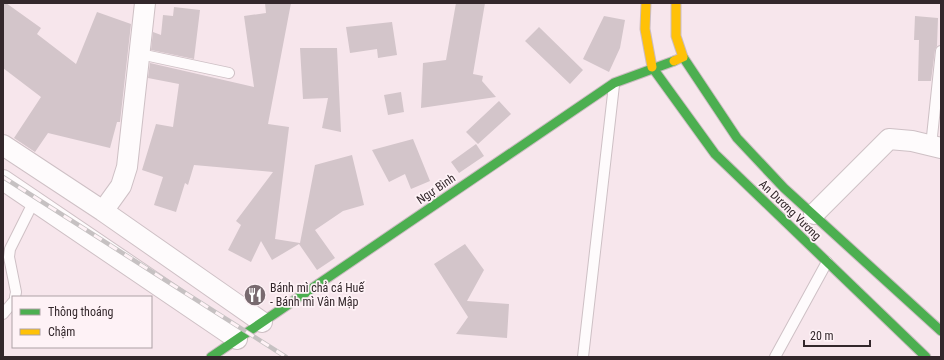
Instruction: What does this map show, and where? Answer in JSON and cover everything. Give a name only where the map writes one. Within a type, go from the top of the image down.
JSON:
[{"type":"main road","points":[[646,3],[645,29],[652,67]]},
{"type":"main road","name":"An Dương Vương","points":[[676,3],[676,36],[683,57],[737,138],[784,188],[941,331]]},
{"type":"main road","name":"Ngự Bình","points":[[225,351],[262,322],[614,83],[652,67],[683,57]]},
{"type":"main road","name":"An Dương Vương","points":[[652,67],[715,154],[926,357]]},
{"type":"street","points":[[103,211],[121,186],[127,167],[145,3]]},
{"type":"street","points":[[814,214],[889,139],[912,140],[936,147]]},
{"type":"street","points":[[3,145],[103,211],[262,322]]},
{"type":"street","points":[[3,180],[34,201],[225,351]]},
{"type":"lane","points":[[936,147],[941,52]]},
{"type":"lane","points":[[140,54],[229,73]]},
{"type":"lane","points":[[583,357],[614,83]]},
{"type":"lane","points":[[15,296],[16,292],[9,257],[10,249],[34,201]]},
{"type":"lane","points":[[775,357],[827,262]]},
{"type":"lane","points":[[3,314],[12,303]]},
{"type":"building","points":[[3,3],[6,3],[41,28],[37,34],[76,64],[97,12],[131,24],[120,122],[117,122],[110,148],[48,133],[35,152],[14,138],[41,97],[3,68]]},
{"type":"building","points":[[265,3],[291,3],[268,124],[289,127],[275,239],[300,243],[315,165],[352,155],[364,205],[343,211],[315,230],[335,258],[317,270],[299,244],[272,260],[261,241],[251,262],[228,250],[241,225],[236,221],[273,172],[194,165],[188,185],[185,183],[176,212],[154,205],[163,177],[142,170],[156,124],[173,127],[179,84],[148,78],[150,63],[254,87],[244,16],[266,13]]},
{"type":"building","points":[[456,3],[485,3],[473,74],[483,76],[482,81],[496,97],[421,108],[423,63],[446,60]]},
{"type":"building","points":[[174,7],[200,10],[194,59],[151,50],[153,32],[161,35],[163,15],[173,16]]},
{"type":"building","points":[[604,16],[625,20],[620,48],[609,72],[583,59]]},
{"type":"building","points":[[915,16],[938,18],[937,46],[935,50],[931,81],[918,81],[919,40],[914,40]]},
{"type":"building","points":[[392,22],[397,55],[378,58],[377,49],[350,53],[346,27]]},
{"type":"building","points":[[539,27],[583,70],[570,84],[525,41]]},
{"type":"building","points":[[300,48],[337,48],[341,132],[322,128],[328,98],[303,99]]},
{"type":"building","points":[[401,92],[404,112],[388,115],[384,95]]},
{"type":"building","points":[[499,101],[511,114],[478,144],[466,132]]},
{"type":"building","points":[[413,139],[430,181],[411,189],[405,174],[389,182],[372,150]]},
{"type":"building","points":[[476,144],[484,156],[459,173],[451,162]]},
{"type":"building","points":[[465,244],[484,270],[467,301],[509,304],[507,338],[456,334],[468,317],[434,264]]},
{"type":"railway","points":[[3,177],[286,357]]},
{"type":"traffic: fast","points":[[683,57],[737,138],[784,188],[941,331]]},
{"type":"traffic: fast","points":[[211,357],[614,83],[674,61]]},
{"type":"traffic: fast","points":[[652,67],[715,154],[926,357]]},
{"type":"traffic: slow","points":[[646,3],[645,29],[652,67]]},
{"type":"traffic: slow","points":[[674,61],[683,57],[676,36],[676,3]]},
{"type":"place","name":"Bánh mì chả cá Huế - Bánh mì Vân Mập","points":[[255,295]]}]
